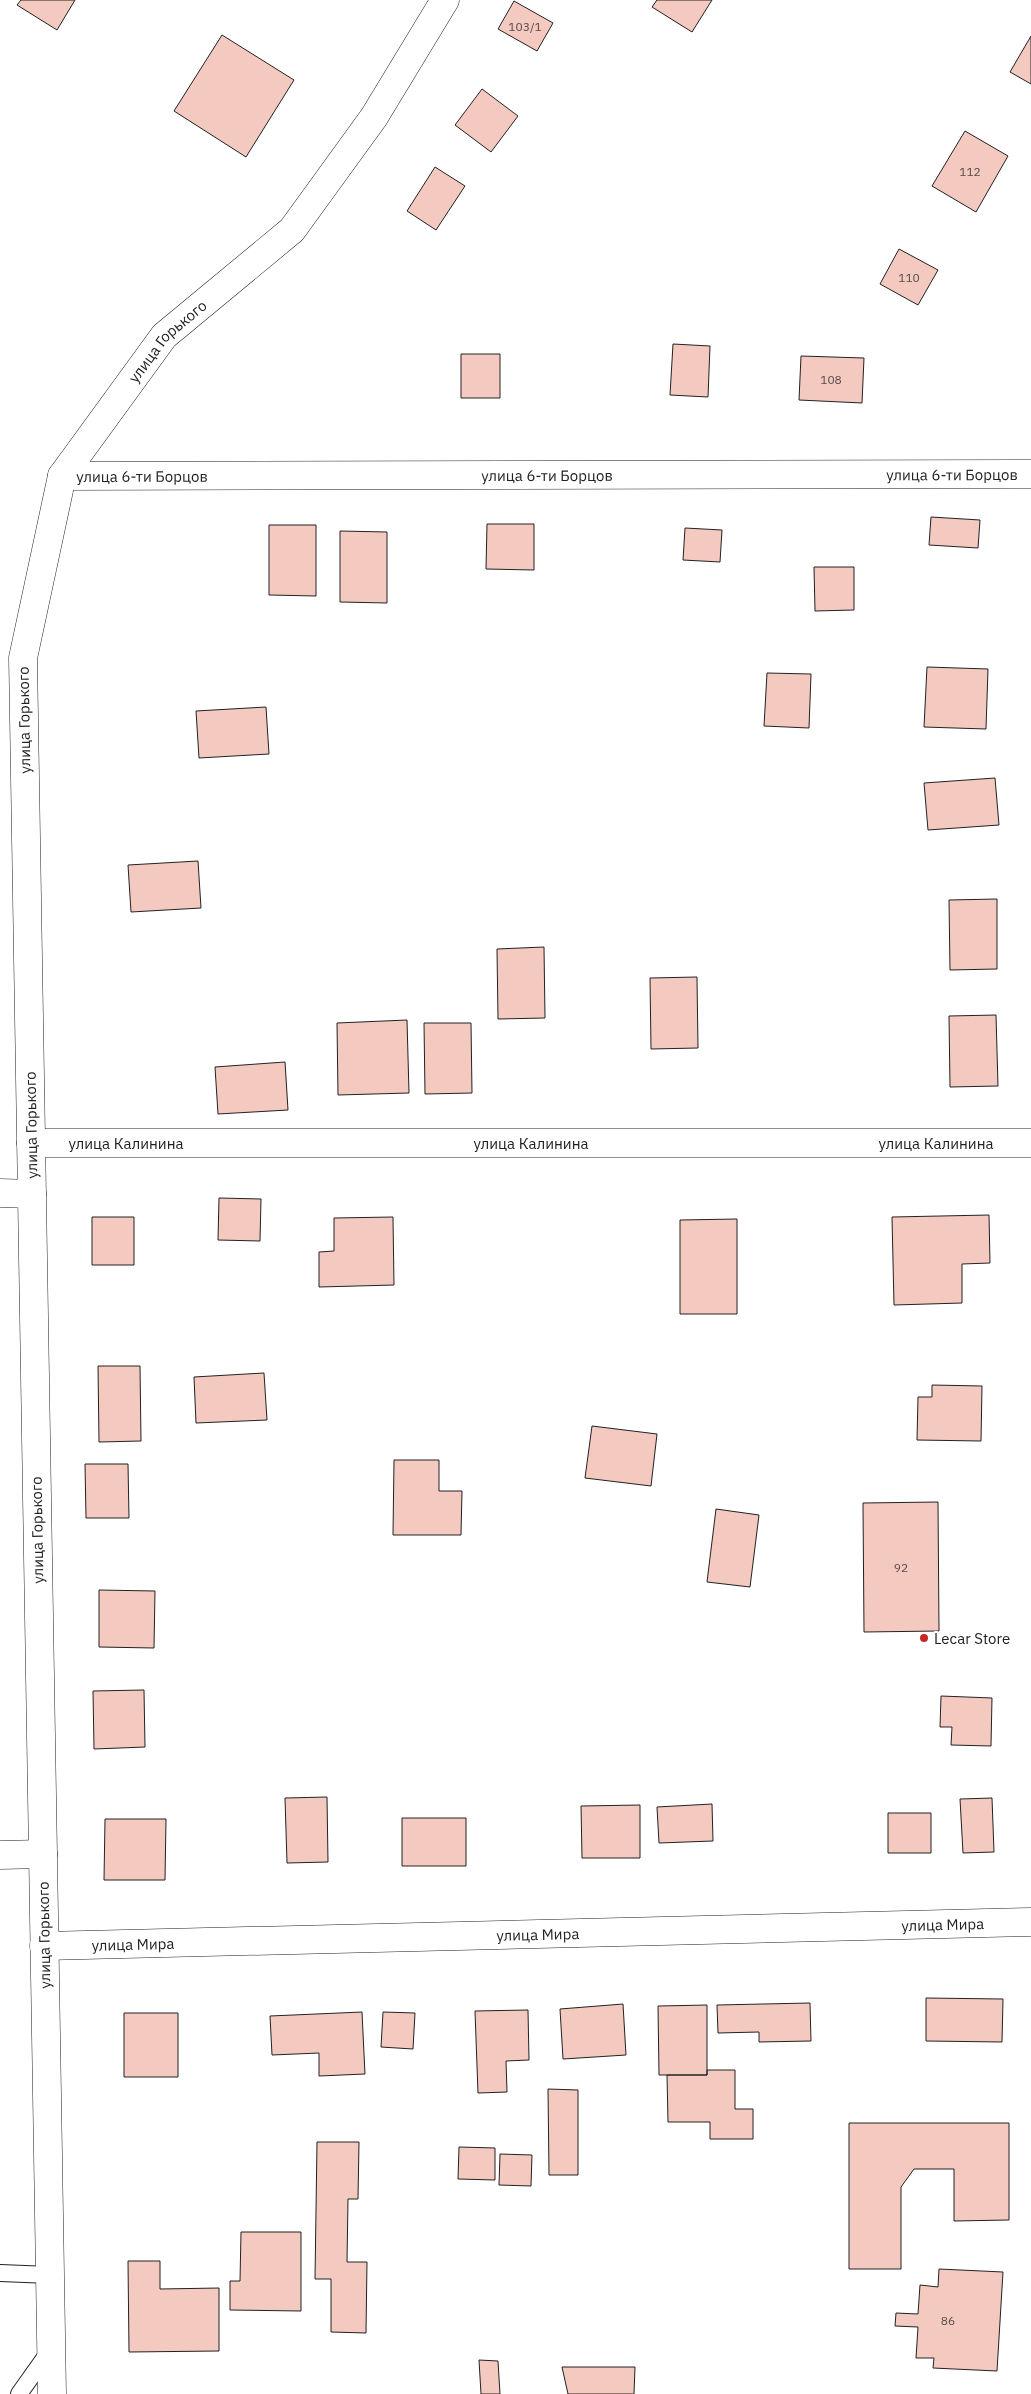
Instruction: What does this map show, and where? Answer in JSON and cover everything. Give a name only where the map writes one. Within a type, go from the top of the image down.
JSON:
[{"type":"street","name":"улица Горького","points":[[52,2394],[23,658],[62,476],[164,336],[292,230],[374,117],[445,0]]},
{"type":"street","name":"улица 6-ти Борцов","points":[[62,476],[1031,474]]},
{"type":"street","name":"улица Калинина","points":[[31,1143],[1031,1143]]},
{"type":"street","points":[[0,1193],[32,1194]]},
{"type":"street","points":[[0,1855],[43,1854]]},
{"type":"street","name":"улица Мира","points":[[44,1946],[1031,1922]]},
{"type":"lane","points":[[0,2273],[50,2275]]},
{"type":"lane","points":[[19,2394],[51,2349]]},
{"type":"building","points":[[21,0],[75,0],[57,30],[17,5]]},
{"type":"building","points":[[657,0],[712,0],[692,32],[652,7]]},
{"type":"building","points":[[514,1],[553,23],[537,51],[498,29]]},
{"type":"building","points":[[222,35],[294,80],[246,157],[174,111]]},
{"type":"building","points":[[1031,36],[1031,84],[1010,72]]},
{"type":"building","points":[[482,89],[518,116],[491,152],[455,125]]},
{"type":"building","points":[[965,131],[1008,156],[976,212],[932,186]]},
{"type":"building","points":[[435,167],[465,186],[436,230],[407,211]]},
{"type":"building","points":[[899,249],[938,270],[918,305],[880,284]]},
{"type":"building","points":[[673,344],[710,346],[708,397],[670,395]]},
{"type":"building","points":[[461,354],[500,354],[500,398],[461,398]]},
{"type":"building","points":[[801,356],[864,358],[862,403],[799,400]]},
{"type":"building","points":[[931,517],[980,520],[978,548],[929,545]]},
{"type":"building","points":[[487,524],[534,524],[534,570],[486,569]]},
{"type":"building","points":[[269,525],[316,525],[316,596],[269,595]]},
{"type":"building","points":[[685,528],[722,530],[720,562],[683,560]]},
{"type":"building","points":[[340,531],[387,532],[387,603],[340,602]]},
{"type":"building","points":[[814,567],[854,567],[854,610],[815,611]]},
{"type":"building","points":[[927,667],[988,669],[986,729],[924,727]]},
{"type":"building","points":[[767,673],[811,674],[809,728],[764,726]]},
{"type":"building","points":[[266,707],[269,754],[199,758],[196,711]]},
{"type":"building","points":[[995,778],[999,825],[928,830],[924,783]]},
{"type":"building","points":[[198,861],[201,908],[131,912],[128,865]]},
{"type":"building","points":[[997,899],[997,969],[950,970],[949,900]]},
{"type":"building","points":[[544,947],[545,1018],[498,1019],[497,949]]},
{"type":"building","points":[[697,977],[698,1048],[651,1049],[650,978]]},
{"type":"building","points":[[996,1015],[998,1086],[950,1087],[949,1016]]},
{"type":"building","points":[[407,1020],[409,1093],[338,1095],[337,1023]]},
{"type":"building","points":[[424,1023],[471,1023],[472,1093],[425,1094]]},
{"type":"building","points":[[285,1062],[288,1110],[218,1114],[215,1067]]},
{"type":"building","points":[[219,1198],[261,1199],[260,1241],[218,1240]]},
{"type":"building","points":[[989,1215],[990,1263],[962,1264],[962,1303],[894,1305],[892,1217]]},
{"type":"building","points":[[92,1217],[134,1217],[134,1265],[92,1265]]},
{"type":"building","points":[[393,1217],[394,1285],[319,1287],[319,1252],[334,1251],[334,1218]]},
{"type":"building","points":[[737,1219],[737,1314],[680,1314],[680,1220]]},
{"type":"building","points":[[98,1366],[140,1366],[141,1441],[99,1442]]},
{"type":"building","points":[[264,1373],[267,1420],[196,1423],[194,1377]]},
{"type":"building","points":[[932,1385],[982,1386],[981,1441],[917,1440],[918,1397],[932,1397]]},
{"type":"building","points":[[592,1426],[657,1434],[651,1486],[585,1478]]},
{"type":"building","points":[[394,1460],[439,1460],[439,1491],[462,1491],[461,1535],[393,1535]]},
{"type":"building","points":[[85,1464],[128,1464],[129,1518],[86,1518]]},
{"type":"building","points":[[938,1502],[939,1631],[864,1632],[863,1503]]},
{"type":"building","points":[[716,1509],[759,1515],[750,1587],[707,1582]]},
{"type":"building","points":[[99,1590],[155,1591],[154,1648],[99,1647]]},
{"type":"building","points":[[144,1690],[145,1747],[94,1749],[93,1691]]},
{"type":"building","points":[[941,1696],[992,1698],[991,1746],[951,1745],[952,1727],[940,1727]]},
{"type":"building","points":[[327,1797],[328,1862],[287,1863],[285,1798]]},
{"type":"building","points":[[992,1798],[994,1852],[963,1853],[960,1799]]},
{"type":"building","points":[[712,1804],[713,1841],[659,1843],[657,1807]]},
{"type":"building","points":[[640,1805],[640,1858],[582,1858],[581,1806]]},
{"type":"building","points":[[888,1813],[931,1813],[931,1853],[888,1853]]},
{"type":"building","points":[[402,1818],[466,1818],[466,1866],[402,1866]]},
{"type":"building","points":[[105,1819],[166,1819],[165,1880],[104,1880]]},
{"type":"building","points":[[926,1998],[1003,1999],[1002,2042],[926,2041]]},
{"type":"building","points":[[810,2003],[811,2041],[759,2042],[759,2032],[718,2033],[717,2005]]},
{"type":"building","points":[[623,2004],[626,2055],[563,2059],[560,2009]]},
{"type":"building","points":[[707,2005],[707,2075],[659,2075],[658,2006]]},
{"type":"building","points":[[528,2010],[529,2060],[506,2061],[507,2092],[478,2093],[475,2011]]},
{"type":"building","points":[[362,2012],[365,2074],[319,2076],[319,2053],[272,2055],[270,2016]]},
{"type":"building","points":[[383,2012],[415,2013],[413,2049],[381,2047]]},
{"type":"building","points":[[124,2013],[178,2013],[178,2077],[124,2077]]},
{"type":"building","points":[[707,2070],[735,2070],[735,2109],[753,2109],[753,2139],[710,2139],[710,2122],[668,2122],[667,2075],[707,2075]]},
{"type":"building","points":[[548,2089],[578,2090],[578,2175],[549,2175]]},
{"type":"building","points":[[849,2123],[1009,2123],[1009,2220],[954,2221],[954,2169],[914,2169],[901,2187],[901,2269],[849,2269]]},
{"type":"building","points":[[317,2142],[359,2142],[358,2199],[348,2199],[347,2262],[367,2262],[366,2333],[331,2332],[331,2279],[315,2279]]},
{"type":"building","points":[[459,2147],[495,2148],[495,2180],[458,2179]]},
{"type":"building","points":[[500,2154],[532,2155],[531,2186],[499,2185]]},
{"type":"building","points":[[241,2232],[301,2232],[301,2311],[230,2310],[230,2281],[240,2281]]},
{"type":"building","points":[[128,2261],[160,2261],[160,2289],[219,2288],[219,2351],[129,2352]]},
{"type":"building","points":[[939,2269],[1003,2272],[997,2371],[933,2368],[934,2358],[916,2358],[918,2327],[895,2326],[896,2313],[918,2314],[920,2285],[938,2287]]},
{"type":"building","points":[[479,2360],[498,2361],[500,2394],[481,2394]]},
{"type":"building","points":[[562,2367],[635,2367],[634,2394],[568,2394]]},
{"type":"place","name":"Lecar Store","points":[[924,1638]]}]
